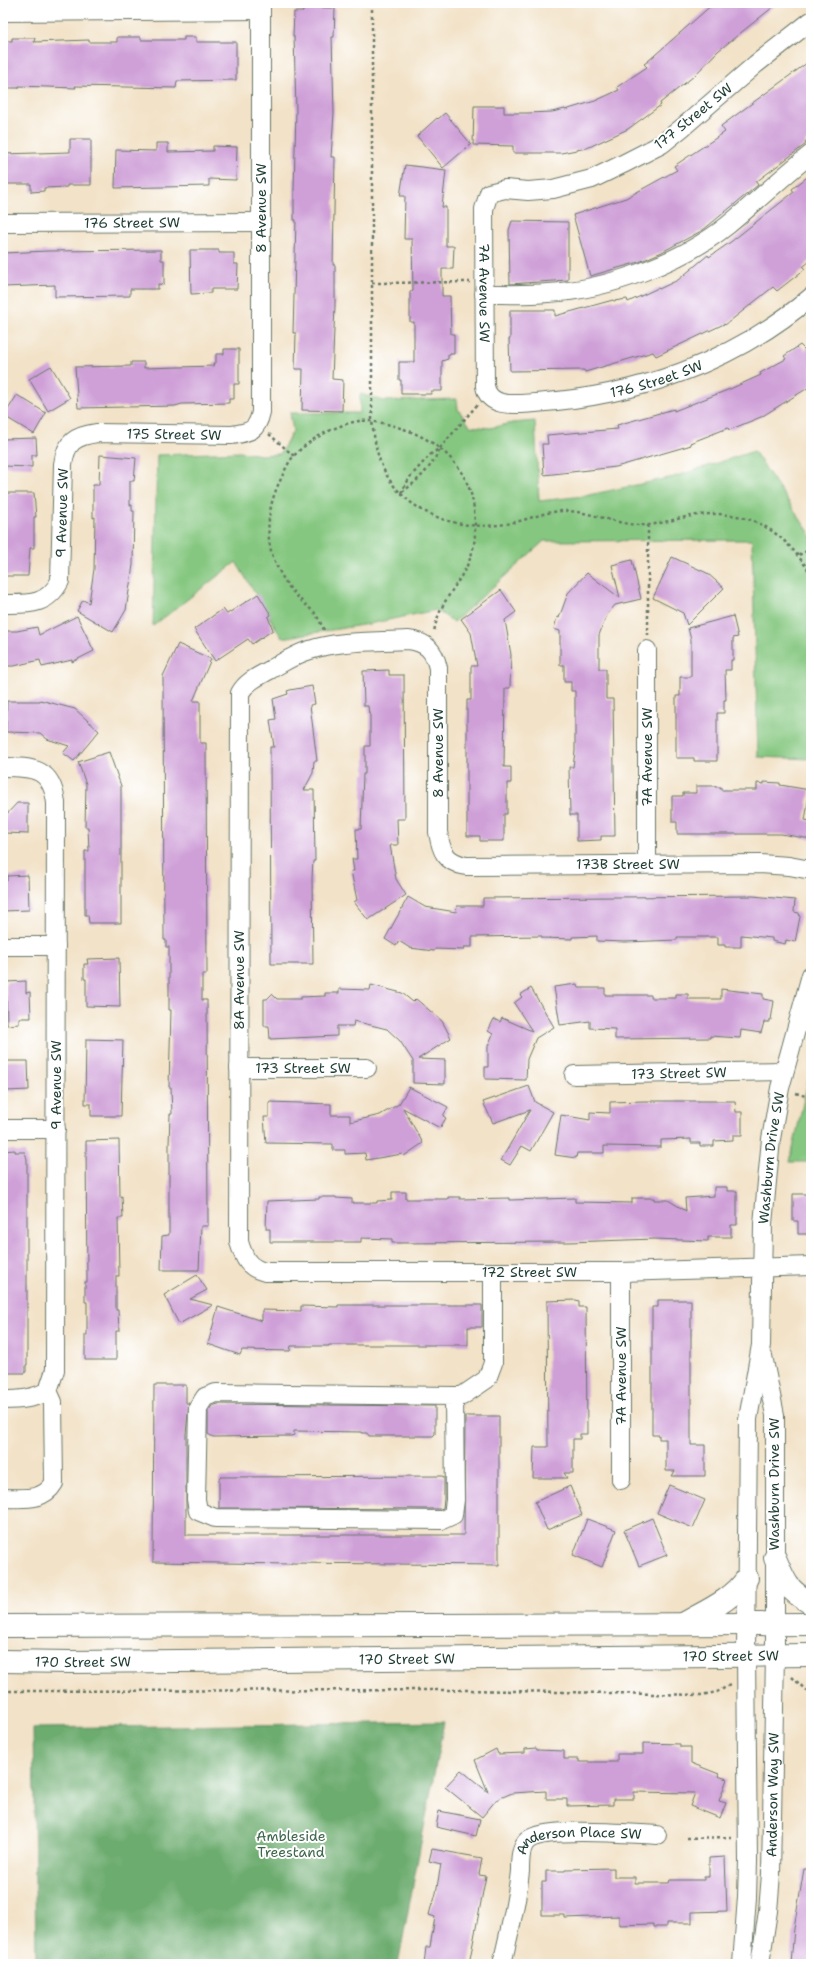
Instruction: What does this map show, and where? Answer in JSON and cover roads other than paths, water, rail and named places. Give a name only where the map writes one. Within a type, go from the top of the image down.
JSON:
[{"type":"main road","points":[[775,1558],[785,1583],[798,1596],[811,1603]]},
{"type":"main road","points":[[684,1624],[722,1602],[743,1585],[747,1578]]},
{"type":"main road","points":[[3,1626],[811,1624]]},
{"type":"main road","name":"170 Street SW","points":[[3,1661],[70,1662],[811,1654]]},
{"type":"street","points":[[3,12],[261,6]]},
{"type":"street","name":"8 Avenue SW","points":[[260,418],[261,6]]},
{"type":"street","name":"177 Street SW","points":[[489,193],[505,189],[528,191],[553,189],[592,178],[624,164],[662,144],[756,64],[811,21]]},
{"type":"street","points":[[484,288],[549,293],[588,288],[624,279],[658,265],[696,246],[727,226],[811,154]]},
{"type":"street","name":"7A Avenue SW","points":[[486,394],[484,209],[486,198],[489,193]]},
{"type":"street","name":"176 Street SW","points":[[3,223],[261,222]]},
{"type":"street","name":"176 Street SW","points":[[486,394],[494,402],[504,404],[561,401],[621,391],[664,379],[696,367],[736,349],[789,316],[811,297]]},
{"type":"street","name":"175 Street SW","points":[[76,439],[97,433],[232,434],[252,430],[260,418]]},
{"type":"street","name":"9 Avenue SW","points":[[3,604],[38,602],[55,591],[60,581],[62,464],[64,453],[68,446],[76,439]]},
{"type":"street","name":"8 Avenue SW","points":[[240,693],[244,685],[290,658],[310,650],[331,645],[408,640],[424,644],[431,649],[438,668],[438,832],[446,857]]},
{"type":"street","name":"7A Avenue SW","points":[[647,650],[647,863]]},
{"type":"street","name":"8A Avenue SW","points":[[240,693],[239,1242],[243,1256],[249,1266]]},
{"type":"street","name":"9 Avenue SW","points":[[3,767],[35,769],[49,780],[55,794],[56,803],[55,1370],[48,1391]]},
{"type":"street","name":"173B Street SW","points":[[446,857],[457,864],[466,866],[647,863],[774,864],[811,870]]},
{"type":"street","points":[[3,946],[56,946]]},
{"type":"street","name":"Washburn Drive SW","points":[[747,1624],[748,1419],[761,1345],[761,1267],[766,1181],[771,1139],[784,1071],[811,975]]},
{"type":"street","name":"173 Street SW","points":[[239,1068],[367,1068]]},
{"type":"street","name":"173 Street SW","points":[[574,1075],[784,1071]]},
{"type":"street","points":[[3,1129],[56,1129]]},
{"type":"street","name":"172 Street SW","points":[[249,1266],[265,1272],[621,1272],[811,1266]]},
{"type":"street","points":[[454,1396],[455,1500],[453,1515],[447,1518],[442,1520],[214,1518],[198,1511],[196,1499],[198,1408],[205,1397],[216,1393],[462,1396],[486,1379],[493,1363],[493,1272]]},
{"type":"street","name":"7A Avenue SW","points":[[621,1272],[621,1480]]},
{"type":"street","name":"Washburn Drive SW","points":[[761,1345],[775,1415],[775,1624]]},
{"type":"street","points":[[3,1400],[22,1400],[37,1397],[48,1391],[53,1402],[54,1483],[49,1492],[41,1496],[3,1498]]},
{"type":"street","name":"Anderson Way SW","points":[[742,1964],[748,1861],[747,1624]]},
{"type":"street","name":"Anderson Way SW","points":[[760,1964],[768,1911],[771,1874],[775,1624]]},
{"type":"street","name":"Anderson Place SW","points":[[502,1964],[518,1886],[521,1852],[527,1841],[539,1835],[556,1833],[657,1835]]},
{"type":"park label","name":"Ambleside Treestand","points":[[291,1844]]}]
